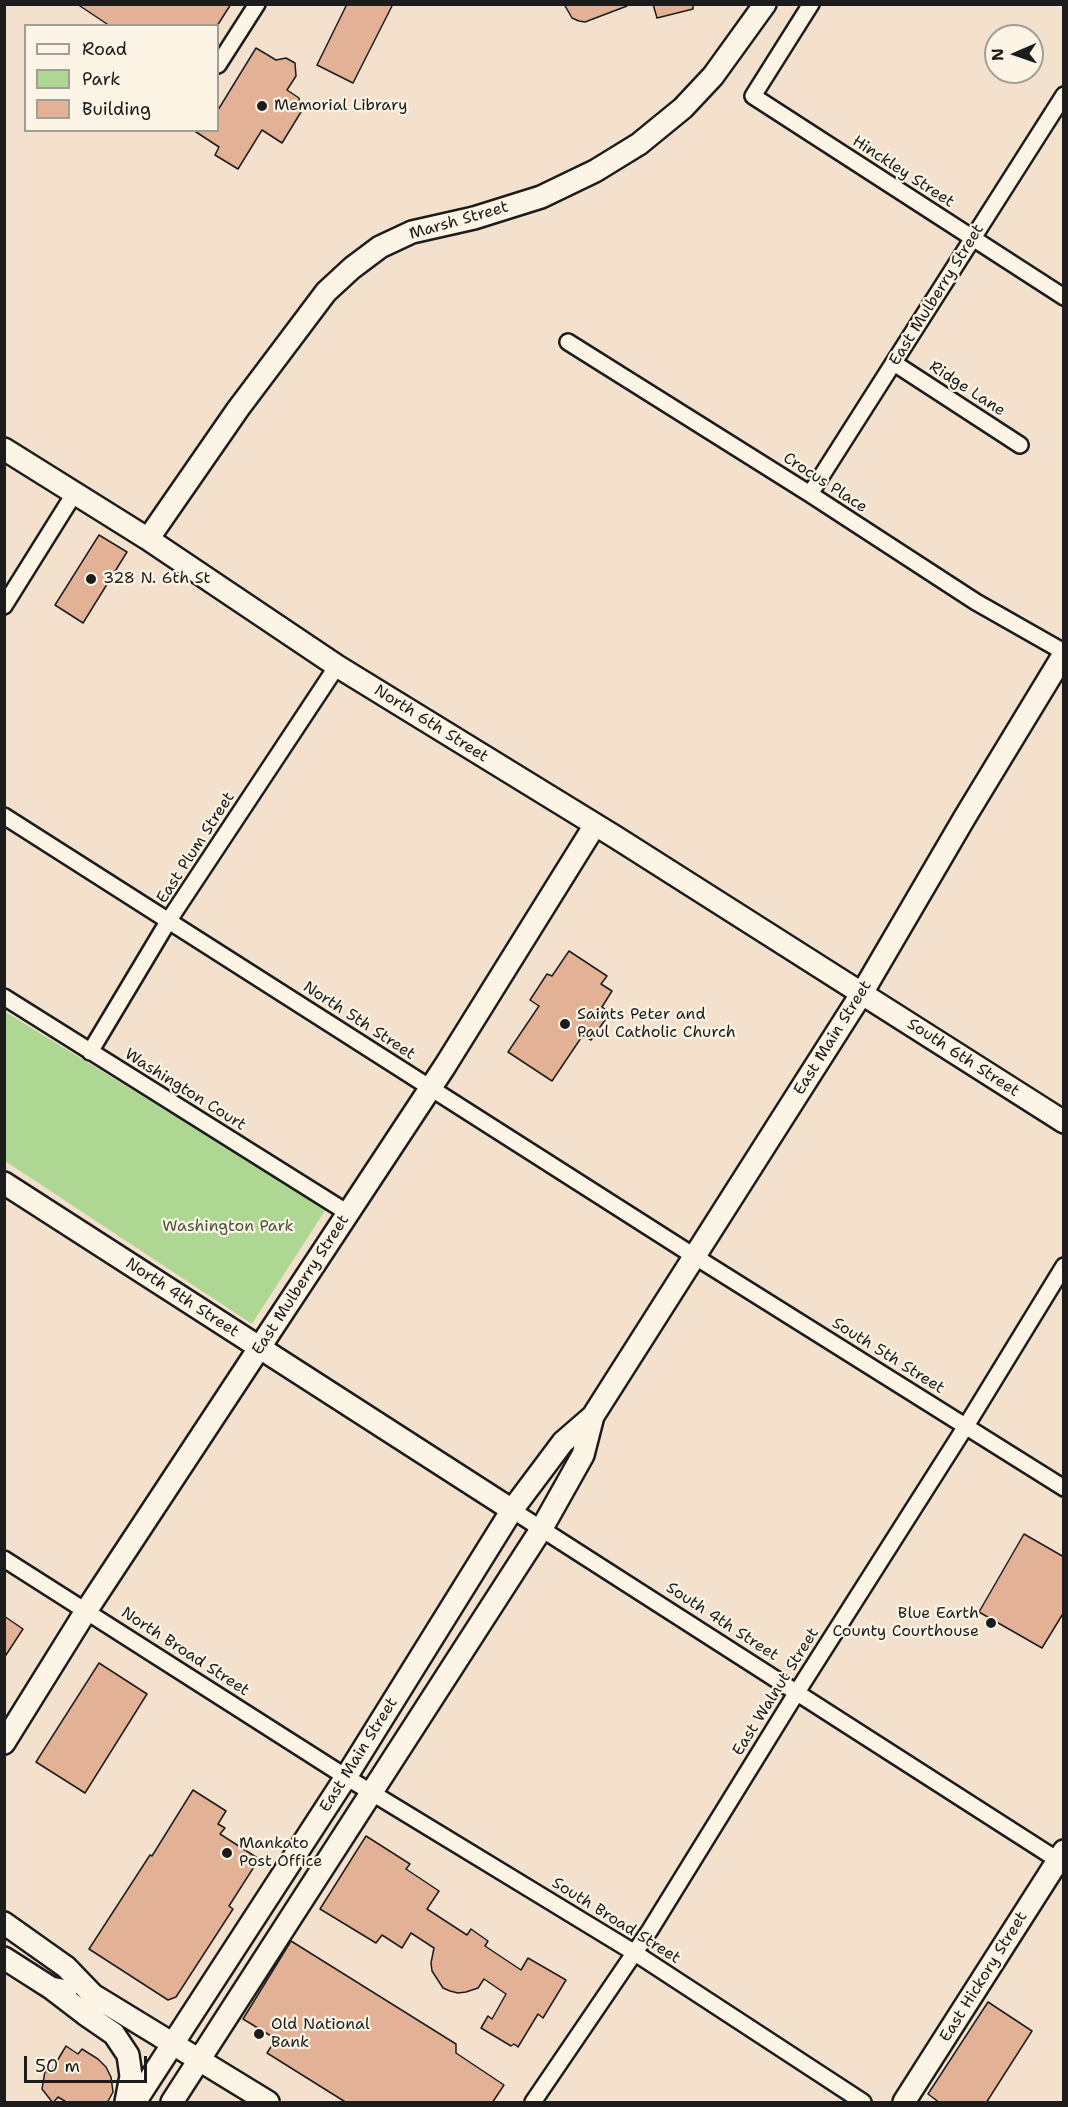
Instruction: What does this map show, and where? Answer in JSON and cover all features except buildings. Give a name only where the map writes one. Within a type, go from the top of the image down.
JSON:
[{"type":"street","points":[[219,63],[256,4]]},
{"type":"street","name":"Marsh Street","points":[[148,540],[238,409],[326,292],[352,268],[380,247],[412,232],[474,218],[541,197],[595,171],[639,144],[683,108],[713,76],[765,4]]},
{"type":"street","name":"Hinckley Street","points":[[811,4],[753,96],[1064,297]]},
{"type":"street","name":"East Mulberry Street","points":[[810,494],[1064,95]]},
{"type":"street","name":"Crocus Place","points":[[568,342],[810,494],[976,602],[1064,653]]},
{"type":"street","name":"Ridge Lane","points":[[894,363],[1020,445]]},
{"type":"street","name":"North 6th Street","points":[[4,449],[148,540],[337,666],[862,993]]},
{"type":"street","points":[[4,606],[74,494]]},
{"type":"street","name":"East Main Street","points":[[135,2103],[346,1777],[512,1510],[563,1442],[593,1416],[862,993],[1064,653]]},
{"type":"street","name":"East Plum Street","points":[[90,1052],[170,920],[337,666]]},
{"type":"street","name":"North 5th Street","points":[[4,816],[694,1256]]},
{"type":"street","name":"East Mulberry Street","points":[[4,1743],[86,1611],[431,1088],[595,825]]},
{"type":"street","name":"South 6th Street","points":[[862,993],[1064,1122]]},
{"type":"street","name":"Washington Court","points":[[4,997],[348,1213]]},
{"type":"street","name":"North 4th Street","points":[[5,1186],[512,1510]]},
{"type":"street","name":"South 5th Street","points":[[694,1256],[1064,1488]]},
{"type":"street","name":"East Walnut Street","points":[[533,2103],[635,1953],[1064,1266]]},
{"type":"street","name":"East Main Street","points":[[172,2103],[542,1528],[583,1455],[593,1416]]},
{"type":"street","name":"South 4th Street","points":[[512,1510],[1062,1858]]},
{"type":"street","name":"North Broad Street","points":[[4,1559],[346,1777]]},
{"type":"street","name":"South Broad Street","points":[[346,1777],[635,1953],[863,2103]]},
{"type":"street","name":"East Hickory Street","points":[[904,2103],[1062,1858]]},
{"type":"street","points":[[4,1923],[66,1966],[93,1995],[268,2103]]},
{"type":"street","points":[[4,1958],[51,1988],[114,2034],[128,2055],[131,2076],[126,2103]]},
{"type":"street","points":[[51,1988],[93,1995]]},
{"type":"green space","name":"Washington Park","points":[[4,1011],[326,1209],[252,1324],[5,1161]]},
{"type":"place","name":"Memorial Library","points":[[262,106]]},
{"type":"place","name":"328 N. 6th St","points":[[91,579]]},
{"type":"place","name":"Saints Peter and Paul Catholic Church","points":[[565,1024]]},
{"type":"place","name":"Blue Earth County Courthouse","points":[[991,1623]]},
{"type":"place","name":"Mankato Post Office","points":[[227,1853]]},
{"type":"place","name":"Old National Bank","points":[[259,2034]]}]
